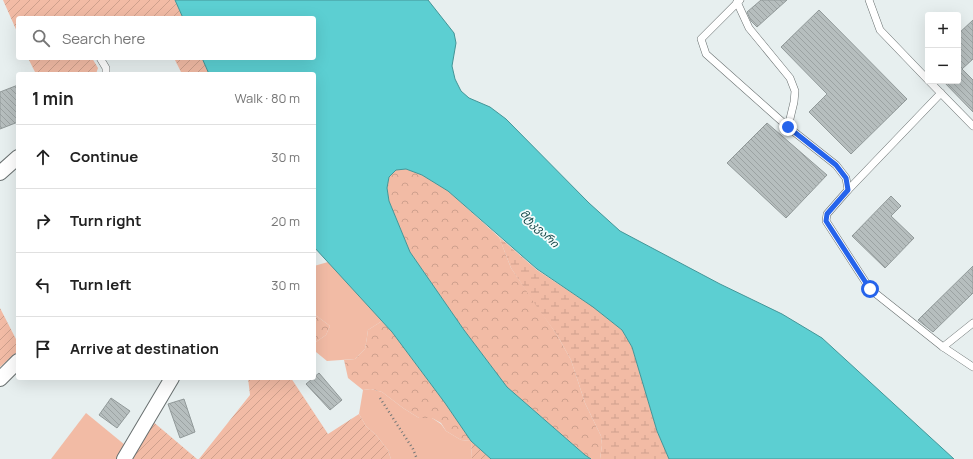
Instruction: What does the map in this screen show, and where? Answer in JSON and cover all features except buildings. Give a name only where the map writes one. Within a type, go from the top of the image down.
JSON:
[{"type":"street","points":[[0,173],[16,159]]},
{"type":"street","points":[[0,379],[16,363]]},
{"type":"street","points":[[124,459],[171,380]]},
{"type":"lane","points":[[869,0],[880,30],[925,76]]},
{"type":"lane","points":[[788,127],[795,91],[790,78],[749,28],[738,1],[701,38],[706,54],[788,127],[836,165],[846,178],[848,190]]},
{"type":"lane","points":[[101,60],[106,68],[106,72]]},
{"type":"lane","points":[[933,84],[973,126]]},
{"type":"lane","points":[[941,93],[848,190],[827,214],[826,221],[870,289],[943,347],[973,367]]},
{"type":"lane","points":[[943,347],[973,323]]},
{"type":"path","points":[[380,398],[413,449],[417,459]]},
{"type":"green space","points":[[3,0],[175,0],[182,16],[16,16],[16,29]]},
{"type":"green space","points":[[29,60],[93,60],[98,68],[97,72],[35,72]]},
{"type":"green space","points":[[175,60],[203,60],[208,72],[181,72]]},
{"type":"green space","points":[[406,169],[422,175],[448,191],[499,237],[511,268],[557,335],[571,360],[585,403],[601,436],[602,445],[600,459],[591,459],[585,455],[507,387],[464,330],[410,252],[389,201],[387,188],[389,177],[396,170]]},
{"type":"green space","points":[[499,237],[537,270],[593,307],[622,330],[632,347],[657,431],[669,459],[600,459],[602,445],[601,436],[585,403],[571,360],[557,335],[511,268]]},
{"type":"green space","points":[[328,262],[382,321],[368,330],[365,349],[355,359],[327,361],[316,352],[316,342],[326,335],[330,326],[316,316],[316,265]]},
{"type":"green space","points":[[0,308],[16,339],[16,353],[0,367]]},
{"type":"green space","points":[[316,316],[330,326],[326,335],[316,342]]},
{"type":"green space","points":[[382,321],[392,332],[445,403],[471,441],[461,440],[446,431],[441,423],[432,418],[419,418],[382,392],[371,389],[363,390],[348,378],[344,360],[355,359],[365,349],[368,330]]},
{"type":"green space","points":[[248,380],[292,380],[328,434],[359,414],[366,426],[376,435],[388,450],[391,459],[199,459],[250,395]]},
{"type":"green space","points":[[371,389],[382,392],[419,418],[432,418],[441,424],[446,431],[461,440],[471,441],[472,459],[391,459],[388,450],[376,435],[366,426],[359,414],[363,390]]},
{"type":"green space","points":[[86,413],[125,445],[116,459],[51,459]]},
{"type":"green space","points":[[151,420],[197,459],[129,459]]},
{"type":"green space","points":[[471,441],[491,459],[472,459]]},
{"type":"water","name":"მტკვარი","points":[[175,0],[428,0],[454,33],[456,43],[452,66],[455,79],[461,91],[469,98],[490,107],[506,119],[589,203],[620,231],[720,284],[782,314],[822,338],[954,459],[669,459],[657,431],[632,347],[622,330],[593,307],[537,269],[448,191],[422,175],[406,169],[396,170],[389,177],[387,188],[389,201],[410,252],[464,330],[507,387],[591,459],[491,459],[471,441],[445,403],[392,332],[316,249],[316,72],[208,72],[203,60],[316,60],[316,16],[182,16]]},
{"type":"route","points":[[788,127],[836,165],[846,178],[848,190],[827,214],[826,221],[870,289]]}]
